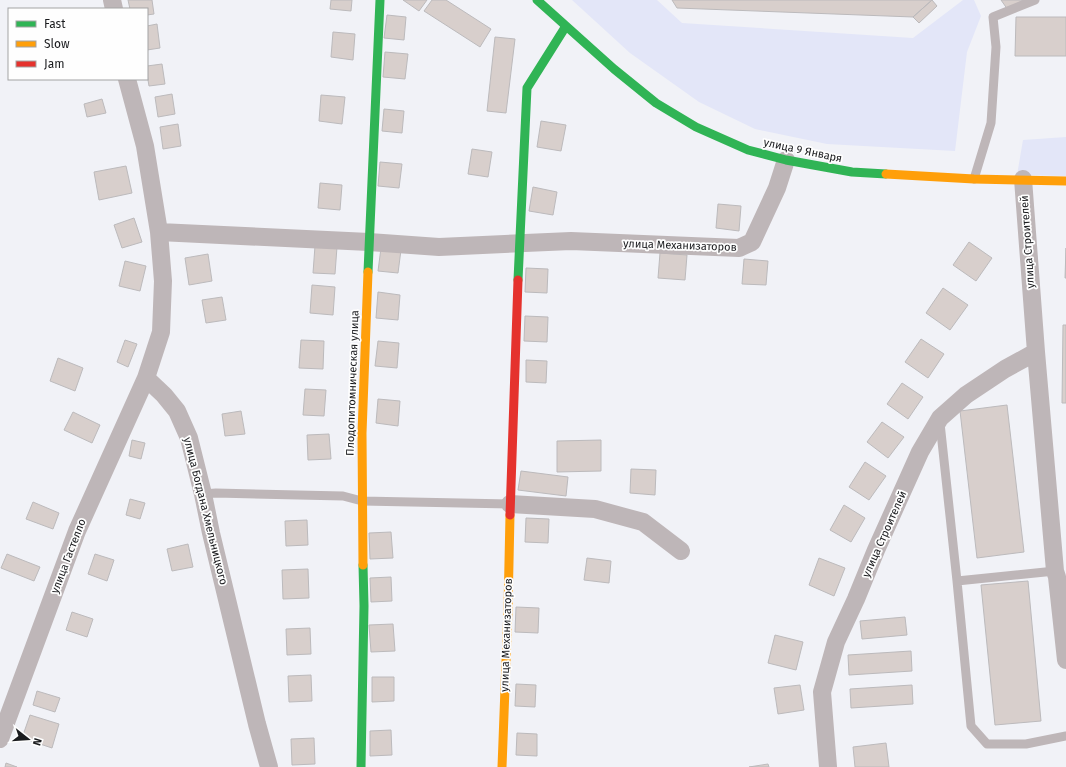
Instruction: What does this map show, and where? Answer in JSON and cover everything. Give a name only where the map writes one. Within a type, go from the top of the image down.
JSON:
[{"type":"street","name":"Плодопитомническая улица","points":[[361,767],[364,606],[362,434],[371,188],[380,0]]},
{"type":"street","name":"улица 9 Января","points":[[537,0],[614,69],[656,103],[696,127],[748,150],[786,160],[852,172],[974,179],[1066,180]]},
{"type":"street","name":"улица Механизаторов","points":[[502,767],[519,244],[528,88],[566,26]]},
{"type":"street","points":[[127,80],[145,146],[159,232],[163,282],[161,332],[146,378]]},
{"type":"street","name":"улица Механизаторов","points":[[519,244],[571,241],[739,248],[752,242],[777,188],[786,160]]},
{"type":"street","name":"улица Строителей","points":[[1023,179],[1036,352],[1060,576],[1066,660]]},
{"type":"street","points":[[159,232],[369,242],[440,247],[519,244]]},
{"type":"street","name":"улица Строителей","points":[[828,767],[822,692],[836,642],[920,452],[940,418],[966,395],[1005,369],[1036,352]]},
{"type":"street","name":"улица Богдана Хмельницкого","points":[[146,378],[164,395],[177,411],[189,438],[258,724],[270,767]]},
{"type":"street","name":"улица Гастелло","points":[[0,739],[77,531],[146,378]]},
{"type":"street","points":[[510,504],[595,509],[643,522],[681,551]]},
{"type":"lane","points":[[974,179],[991,123],[996,47],[993,17],[1035,0]]},
{"type":"lane","points":[[940,418],[971,726],[987,744],[1026,744],[1066,736]]},
{"type":"lane","points":[[203,494],[343,496],[362,501],[510,504]]},
{"type":"lane","points":[[957,581],[1060,576]]},
{"type":"shaded area","points":[[572,0],[657,0],[682,23],[913,38],[963,0],[974,0],[981,16],[967,52],[955,151],[827,144],[755,129],[699,102],[630,53]]},
{"type":"shaded area","points":[[1066,137],[1066,176],[1017,175],[1023,140]]},
{"type":"building","points":[[128,0],[152,0],[154,14],[148,15],[148,8],[130,8]]},
{"type":"building","points":[[331,0],[352,0],[351,11],[330,9]]},
{"type":"building","points":[[403,0],[427,0],[419,11]]},
{"type":"building","points":[[432,0],[446,0],[491,29],[480,47],[424,11]]},
{"type":"building","points":[[672,0],[932,0],[913,17],[677,8]]},
{"type":"building","points":[[932,0],[937,6],[919,23],[913,17]]},
{"type":"building","points":[[1001,0],[1023,0],[1008,10]]},
{"type":"building","points":[[387,15],[406,17],[404,40],[384,38]]},
{"type":"building","points":[[1016,17],[1066,17],[1066,56],[1015,56]]},
{"type":"building","points":[[157,24],[160,48],[148,50],[148,26]]},
{"type":"building","points":[[333,32],[355,34],[353,60],[331,57]]},
{"type":"building","points":[[495,37],[515,39],[506,113],[487,111]]},
{"type":"building","points":[[385,52],[408,54],[405,79],[383,77]]},
{"type":"building","points":[[162,64],[165,84],[149,86],[148,66]]},
{"type":"building","points":[[172,94],[175,114],[158,117],[155,97]]},
{"type":"building","points":[[321,95],[345,97],[342,124],[319,121]]},
{"type":"building","points":[[102,99],[106,113],[87,117],[84,104]]},
{"type":"building","points":[[384,109],[404,111],[402,133],[382,131]]},
{"type":"building","points":[[541,121],[566,125],[561,151],[537,147]]},
{"type":"building","points":[[178,124],[181,146],[163,149],[160,127]]},
{"type":"building","points":[[472,149],[492,152],[488,177],[468,174]]},
{"type":"building","points":[[380,162],[402,164],[399,188],[378,186]]},
{"type":"building","points":[[126,166],[132,193],[99,200],[94,172]]},
{"type":"building","points":[[320,183],[342,185],[340,210],[318,208]]},
{"type":"building","points":[[533,187],[557,192],[553,215],[529,211]]},
{"type":"building","points":[[718,204],[741,206],[739,231],[716,228]]},
{"type":"building","points":[[134,218],[142,242],[122,248],[114,225]]},
{"type":"building","points":[[969,242],[992,258],[976,281],[953,265]]},
{"type":"building","points":[[315,246],[337,247],[335,274],[313,273]]},
{"type":"building","points":[[381,248],[401,250],[398,273],[378,271]]},
{"type":"building","points":[[1066,248],[1066,278],[1065,278]]},
{"type":"building","points":[[660,253],[687,255],[685,280],[658,278]]},
{"type":"building","points":[[208,254],[212,281],[189,285],[185,258]]},
{"type":"building","points":[[744,259],[768,261],[766,285],[742,284]]},
{"type":"building","points":[[125,261],[146,266],[140,291],[119,286]]},
{"type":"building","points":[[526,268],[548,269],[547,293],[525,292]]},
{"type":"building","points":[[312,285],[335,287],[333,315],[310,313]]},
{"type":"building","points":[[943,288],[968,305],[950,330],[926,313]]},
{"type":"building","points":[[378,292],[400,295],[398,320],[376,318]]},
{"type":"building","points":[[222,297],[226,320],[206,323],[202,300]]},
{"type":"building","points":[[525,316],[548,317],[547,342],[524,341]]},
{"type":"building","points":[[1063,325],[1066,325],[1066,403],[1062,403]]},
{"type":"building","points":[[921,339],[944,354],[928,378],[905,362]]},
{"type":"building","points":[[125,340],[137,344],[128,367],[117,362]]},
{"type":"building","points":[[301,340],[324,341],[323,369],[299,368]]},
{"type":"building","points":[[378,341],[399,343],[397,368],[375,366]]},
{"type":"building","points":[[58,358],[83,368],[75,391],[50,381]]},
{"type":"building","points":[[526,360],[547,361],[546,383],[526,382]]},
{"type":"building","points":[[902,383],[923,397],[908,419],[887,404]]},
{"type":"building","points":[[305,389],[326,390],[324,416],[303,415]]},
{"type":"building","points":[[378,399],[400,401],[398,426],[376,423]]},
{"type":"building","points":[[1007,405],[1024,552],[977,558],[960,411]]},
{"type":"building","points":[[241,411],[245,434],[225,436],[222,414]]},
{"type":"building","points":[[73,412],[100,425],[92,443],[64,430]]},
{"type":"building","points":[[882,422],[904,437],[888,458],[867,442]]},
{"type":"building","points":[[329,434],[331,459],[308,460],[307,435]]},
{"type":"building","points":[[132,440],[145,443],[141,459],[129,456]]},
{"type":"building","points":[[601,440],[601,471],[557,472],[557,441]]},
{"type":"building","points":[[865,462],[886,476],[869,500],[849,487]]},
{"type":"building","points":[[631,469],[656,470],[655,495],[630,493]]},
{"type":"building","points":[[521,471],[568,477],[566,496],[518,490]]},
{"type":"building","points":[[130,499],[145,503],[140,519],[126,515]]},
{"type":"building","points":[[33,502],[59,513],[53,529],[26,519]]},
{"type":"building","points":[[844,505],[865,518],[851,542],[830,530]]},
{"type":"building","points":[[526,518],[549,519],[548,543],[525,542]]},
{"type":"building","points":[[307,520],[308,545],[286,546],[285,521]]},
{"type":"building","points":[[391,532],[393,558],[370,559],[369,533]]},
{"type":"building","points":[[188,544],[193,567],[172,571],[167,549]]},
{"type":"building","points":[[7,554],[40,567],[34,581],[1,568]]},
{"type":"building","points":[[95,554],[114,560],[107,581],[88,574]]},
{"type":"building","points":[[587,558],[611,561],[609,583],[584,580]]},
{"type":"building","points":[[819,558],[845,568],[834,596],[809,585]]},
{"type":"building","points":[[308,569],[309,598],[283,599],[282,570]]},
{"type":"building","points":[[391,577],[392,601],[371,602],[370,578]]},
{"type":"building","points":[[1028,581],[1041,721],[995,725],[981,585]]},
{"type":"building","points":[[516,607],[539,608],[538,633],[515,632]]},
{"type":"building","points":[[72,612],[93,619],[87,637],[66,630]]},
{"type":"building","points":[[905,617],[907,635],[862,639],[860,621]]},
{"type":"building","points":[[393,624],[395,651],[371,652],[369,625]]},
{"type":"building","points":[[310,628],[311,654],[287,655],[286,629]]},
{"type":"building","points":[[775,635],[803,642],[796,670],[768,663]]},
{"type":"building","points":[[911,651],[912,671],[849,675],[848,655]]},
{"type":"building","points":[[311,675],[312,701],[289,702],[288,676]]},
{"type":"building","points":[[372,677],[394,677],[394,701],[372,702]]},
{"type":"building","points":[[516,684],[536,685],[535,707],[515,706]]},
{"type":"building","points":[[800,685],[804,710],[778,714],[774,688]]},
{"type":"building","points":[[912,685],[913,704],[851,708],[850,689]]},
{"type":"building","points":[[37,691],[60,698],[55,712],[33,705]]},
{"type":"building","points":[[30,715],[59,724],[52,748],[22,738]]},
{"type":"building","points":[[391,730],[392,755],[370,756],[370,731]]},
{"type":"building","points":[[517,733],[537,734],[537,756],[516,755]]},
{"type":"building","points":[[314,738],[315,764],[292,765],[291,739]]},
{"type":"building","points":[[886,743],[889,767],[855,767],[853,747]]},
{"type":"building","points":[[6,763],[17,767],[5,767]]},
{"type":"building","points":[[768,764],[769,767],[749,767]]},
{"type":"traffic: fast","points":[[368,272],[380,0]]},
{"type":"traffic: fast","points":[[537,0],[614,69],[656,103],[696,127],[748,150],[786,160],[852,172],[886,174]]},
{"type":"traffic: fast","points":[[518,280],[527,88],[566,26]]},
{"type":"traffic: fast","points":[[361,767],[364,606],[363,565]]},
{"type":"traffic: slow","points":[[886,174],[974,179],[1066,181]]},
{"type":"traffic: slow","points":[[363,565],[362,433],[368,272]]},
{"type":"traffic: slow","points":[[502,767],[510,515]]},
{"type":"traffic: jam","points":[[510,515],[518,280]]}]
